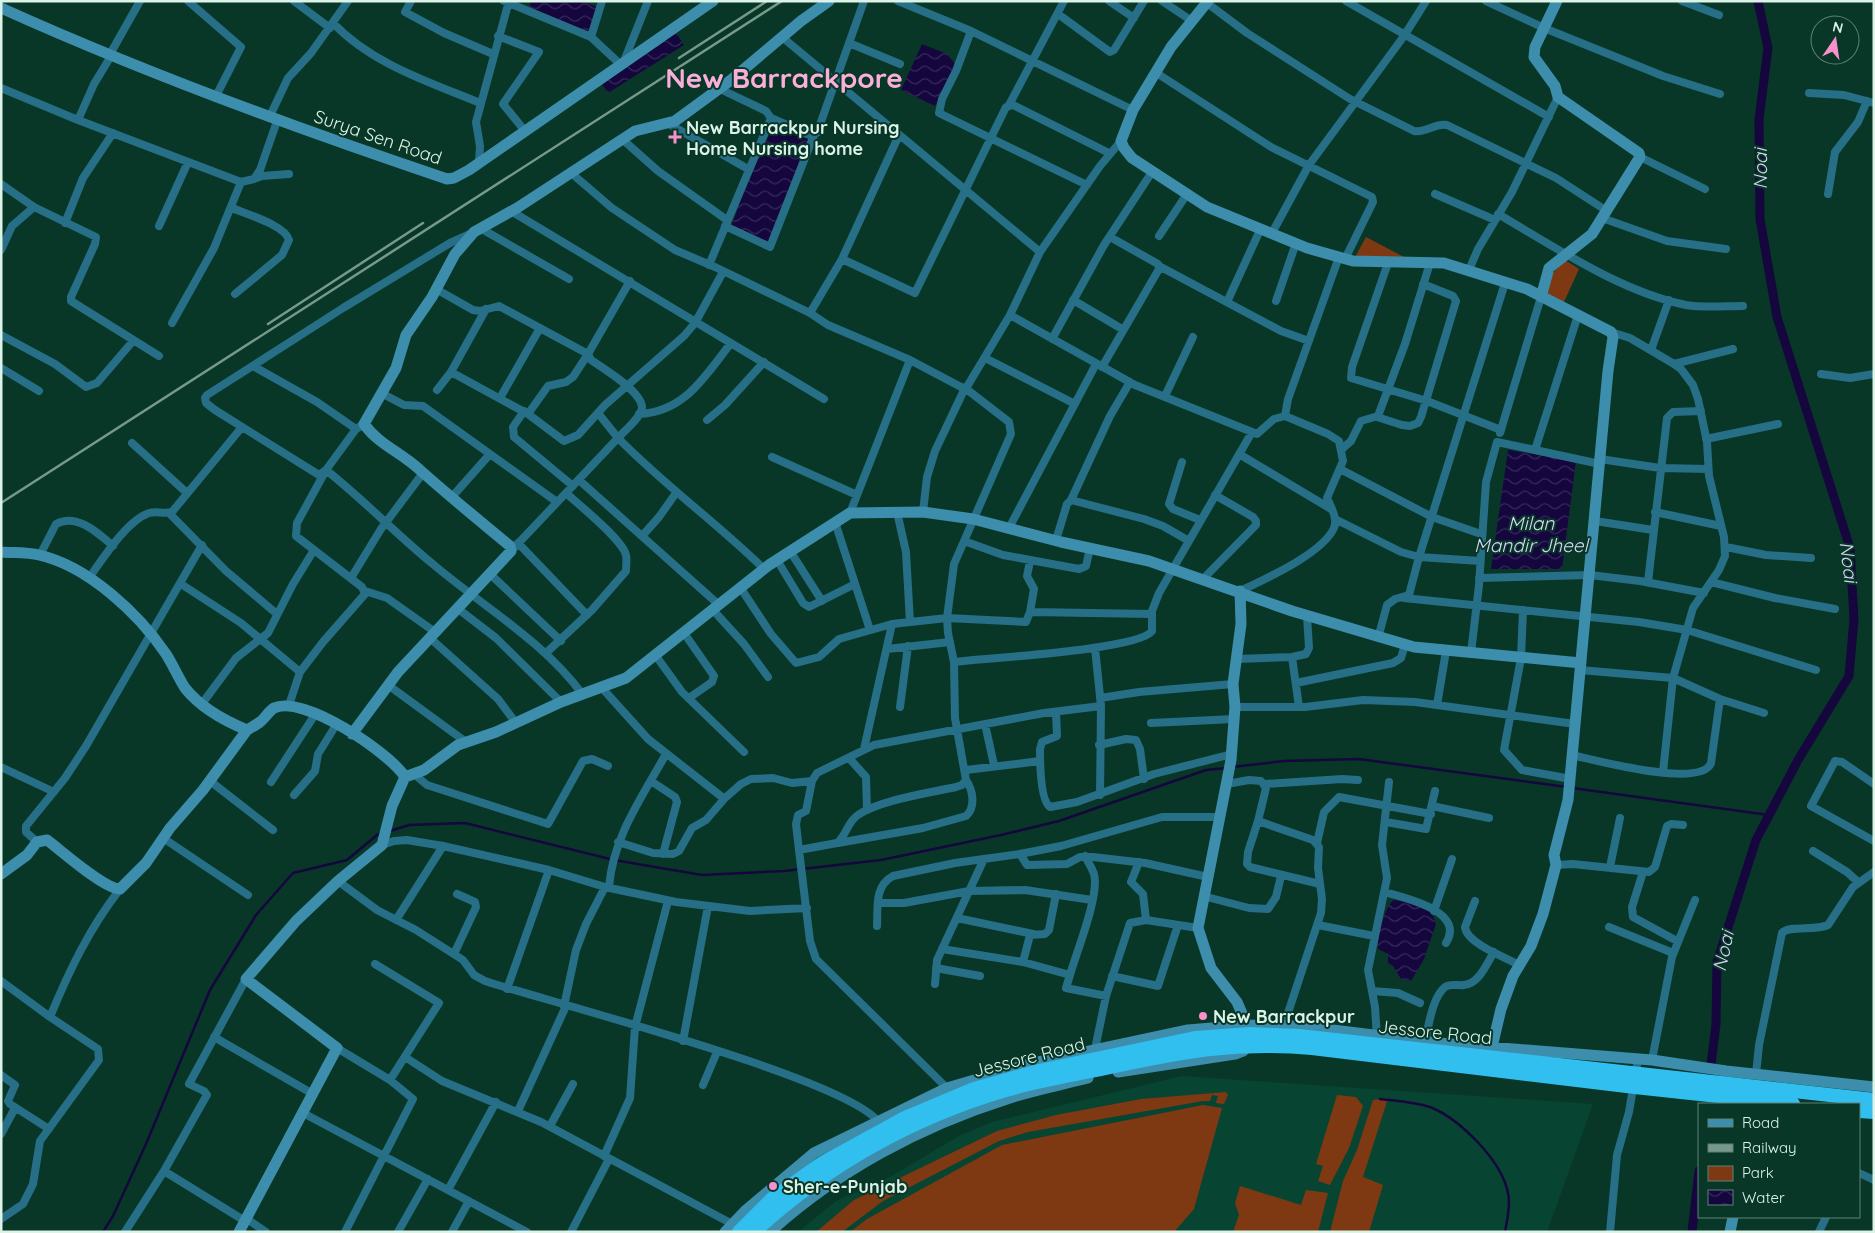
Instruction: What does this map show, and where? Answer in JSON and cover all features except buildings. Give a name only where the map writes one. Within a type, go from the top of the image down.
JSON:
[{"type":"highway","name":"Jessore Road","points":[[739,1230],[793,1183],[821,1164],[885,1135],[904,1118],[952,1092],[1195,1038],[1282,1030],[1377,1040],[1754,1097],[1874,1100]]},
{"type":"highway","points":[[885,1135],[1007,1090],[1195,1050],[1249,1044],[1489,1057]]},
{"type":"highway","points":[[1754,1097],[1787,1103]]},
{"type":"highway","points":[[1860,1111],[1874,1112]]},
{"type":"street","points":[[78,120],[94,84],[140,1]]},
{"type":"street","points":[[188,1],[241,47],[215,98]]},
{"type":"street","points":[[294,1],[355,44],[397,68],[480,103]]},
{"type":"street","points":[[254,179],[260,170],[273,120],[288,78],[311,53],[348,1]]},
{"type":"street","points":[[411,1],[405,12],[444,34],[493,54]]},
{"type":"street","points":[[479,162],[480,146],[476,122],[507,2],[591,36],[622,62],[648,1]]},
{"type":"street","name":"Surya Sen Road","points":[[1,8],[110,56],[215,98],[273,120],[447,179],[460,176],[622,62],[713,1]]},
{"type":"street","points":[[326,470],[319,475],[312,471],[215,410],[206,403],[205,398],[409,267],[511,211],[622,139],[648,127],[669,124],[720,88],[829,1]]},
{"type":"street","points":[[622,139],[658,171],[726,223],[770,247],[814,136],[817,133],[864,1]]},
{"type":"street","points":[[898,1],[971,31],[1133,110]]},
{"type":"street","points":[[842,259],[914,293],[1006,107],[1009,105],[1064,1]]},
{"type":"street","points":[[1109,1],[1134,18]]},
{"type":"street","points":[[1058,14],[1110,52],[1114,50],[1144,1]]},
{"type":"street","points":[[1162,1],[1192,21]]},
{"type":"street","points":[[1346,1],[1404,36],[1549,117]]},
{"type":"street","points":[[1272,233],[1309,165],[1404,36],[1426,1]]},
{"type":"street","points":[[1486,1],[1544,28],[1663,76],[1720,94]]},
{"type":"street","points":[[1557,1],[1535,47],[1534,57],[1555,86],[1558,96],[1639,153],[1640,157],[1705,189]]},
{"type":"street","points":[[1682,1],[1719,15]]},
{"type":"street","points":[[591,36],[599,2]]},
{"type":"street","points":[[924,512],[927,477],[935,451],[966,388],[1010,315],[1040,252],[1109,153],[1121,141],[1133,110],[1155,72],[1207,2],[1247,33],[1356,103],[1414,131],[1421,132],[1441,124],[1447,125],[1556,178],[1604,215],[1667,240],[1726,249]]},
{"type":"street","points":[[971,31],[940,103],[939,113],[943,117],[991,138],[1087,185]]},
{"type":"street","points":[[498,36],[539,52],[503,104],[525,130]]},
{"type":"street","points":[[782,37],[1040,252]]},
{"type":"street","points":[[849,43],[900,64]]},
{"type":"street","points":[[1155,72],[1271,147],[1373,199],[1342,258],[1288,399],[1285,416]]},
{"type":"street","points":[[1,88],[78,120],[241,182],[262,176],[289,174]]},
{"type":"street","points":[[720,88],[766,111],[772,118],[814,136]]},
{"type":"street","points":[[1809,93],[1844,95],[1870,102],[1858,122],[1835,152],[1828,194]]},
{"type":"street","points":[[1469,270],[1478,249],[1526,163],[1558,96]]},
{"type":"street","points":[[1009,105],[1013,105],[1109,153]]},
{"type":"street","points":[[709,264],[748,168],[772,118]]},
{"type":"street","points":[[669,124],[748,168]]},
{"type":"street","points":[[65,223],[83,178],[113,133]]},
{"type":"street","points":[[810,314],[842,259],[899,135]]},
{"type":"street","points":[[1121,141],[1132,158],[1207,207],[1296,243],[1353,261],[1444,263],[1527,289],[1611,332],[1651,350],[1681,369],[1693,385],[1701,411],[1706,439],[1708,469],[1726,548],[1719,570],[1693,608],[1673,678],[1663,772]]},
{"type":"street","points":[[1471,653],[1477,606],[1486,482],[1549,268],[1592,234],[1640,157]]},
{"type":"street","points":[[159,226],[188,162]]},
{"type":"street","points":[[570,172],[612,208],[675,250],[709,264],[810,314],[828,325],[910,360],[966,388],[1009,422],[1011,427],[1007,442],[954,564],[947,618],[954,662],[957,729],[966,770],[966,780],[971,789],[972,805],[966,816],[923,828],[799,850]]},
{"type":"street","points":[[1052,339],[1110,236],[1152,172]]},
{"type":"street","points":[[172,323],[214,248],[232,208],[241,182]]},
{"type":"street","points":[[1,184],[34,207],[96,237],[95,244],[71,297],[71,301],[159,356]]},
{"type":"street","points":[[1159,236],[1187,194]]},
{"type":"street","points":[[1435,194],[1496,217],[1631,286],[1669,300],[1687,305],[1743,306]]},
{"type":"street","points":[[1,250],[4,232],[34,207]]},
{"type":"street","points":[[232,208],[282,230],[288,235],[289,240],[282,255],[235,294]]},
{"type":"street","points":[[511,211],[824,398]]},
{"type":"street","points":[[1227,302],[1261,228]]},
{"type":"street","points":[[477,230],[569,279]]},
{"type":"street","points":[[477,230],[455,254],[436,289],[406,335],[396,368],[383,394],[326,470],[295,529],[296,536],[351,578],[364,591],[386,598],[432,635],[498,699],[516,723]]},
{"type":"street","points":[[1110,236],[1159,266],[1281,331],[1309,341]]},
{"type":"street","points":[[1276,301],[1296,243]]},
{"type":"street","points":[[1388,263],[1350,375],[1354,380],[1426,401],[1501,430]]},
{"type":"street","points":[[1377,417],[1389,389],[1430,263]]},
{"type":"street","points":[[1009,528],[1075,404],[1122,330],[1159,266]]},
{"type":"street","points":[[451,372],[526,413],[564,441],[578,434],[627,386],[668,351],[695,322],[723,272]]},
{"type":"street","points":[[630,282],[573,376],[566,382],[548,386],[512,427],[514,437],[643,535],[715,607],[768,677]]},
{"type":"street","points":[[1404,598],[1410,595],[1412,590],[1419,557],[1505,283]]},
{"type":"street","points":[[1342,449],[1351,441],[1361,421],[1377,417],[1410,426],[1418,422],[1456,301],[1453,296],[1423,284]]},
{"type":"street","points":[[352,734],[388,685],[432,635],[618,438],[642,408],[640,402],[627,386],[591,360],[588,354],[499,306],[473,310],[436,289]]},
{"type":"street","points":[[1074,300],[1122,330]]},
{"type":"street","points":[[1651,350],[1669,300]]},
{"type":"street","points":[[437,390],[451,372],[486,309]]},
{"type":"street","points":[[1010,315],[1130,382],[1257,434],[1274,419],[1285,416],[1328,434],[1339,441],[1343,460],[1327,498],[1335,519],[1334,528],[1326,539],[1294,566],[1240,591]]},
{"type":"street","points":[[1535,450],[1578,315]]},
{"type":"street","points":[[500,398],[540,328]]},
{"type":"street","points":[[1489,1057],[1501,1009],[1513,976],[1531,946],[1556,866],[1554,855],[1568,800],[1613,337],[1611,332]]},
{"type":"street","points":[[1,335],[55,364],[86,387],[97,383],[133,341]]},
{"type":"street","points":[[1165,396],[1193,337]]},
{"type":"street","points":[[639,414],[656,413],[680,401],[700,383],[731,343]]},
{"type":"street","points":[[1674,364],[1733,349]]},
{"type":"street","points":[[985,358],[1075,404]]},
{"type":"street","points":[[850,513],[910,360]]},
{"type":"street","points":[[707,420],[725,405],[764,362]]},
{"type":"street","points":[[253,366],[360,426],[423,474],[510,546],[515,547],[587,615]]},
{"type":"street","points":[[1,368],[38,391]]},
{"type":"street","points":[[1821,374],[1850,378],[1874,374]]},
{"type":"street","points":[[1056,540],[1067,504],[1071,500],[1110,416],[1130,382]]},
{"type":"street","points":[[383,394],[404,405],[422,406],[557,502]]},
{"type":"street","points":[[1648,582],[1660,468],[1669,414],[1701,411]]},
{"type":"street","points":[[598,413],[618,438],[676,493],[727,533],[764,569]]},
{"type":"street","points":[[1706,439],[1778,424]]},
{"type":"street","points":[[169,512],[242,427]]},
{"type":"street","points":[[954,662],[1095,648],[1127,643],[1149,635],[1152,631],[1154,604],[1200,520],[1252,432]]},
{"type":"street","points":[[1497,442],[1600,462],[1660,468],[1708,469]]},
{"type":"street","points":[[132,443],[187,493]]},
{"type":"street","points":[[451,498],[490,454]]},
{"type":"street","points":[[1239,454],[1331,509]]},
{"type":"street","points":[[772,457],[857,495]]},
{"type":"street","points":[[1182,462],[1169,504],[1173,509],[1200,520]]},
{"type":"street","points":[[1340,469],[1432,517],[1481,534]]},
{"type":"street","points":[[326,470],[436,567],[472,592],[546,653],[566,672],[583,695]]},
{"type":"street","points":[[351,578],[385,523],[423,474]]},
{"type":"street","points":[[546,653],[587,615],[624,575],[626,555],[612,535],[566,493]]},
{"type":"street","points":[[643,535],[676,493]]},
{"type":"street","points":[[1202,580],[1256,525],[1256,521],[1215,494]]},
{"type":"street","points":[[1071,500],[1163,526],[1189,541]]},
{"type":"street","points":[[89,578],[113,546],[142,516],[152,512],[169,512],[226,571],[277,614]]},
{"type":"street","points":[[897,512],[906,552],[910,622]]},
{"type":"street","points":[[382,845],[387,822],[410,775],[424,770],[458,745],[516,723],[561,702],[626,678],[764,569],[850,513],[924,512],[974,519],[1150,561],[1307,616],[1405,645],[1673,678],[1720,699],[1764,713]]},
{"type":"street","points":[[1655,512],[1721,526]]},
{"type":"street","points":[[1335,519],[1401,552],[1419,557],[1480,561]]},
{"type":"street","points":[[40,555],[56,524],[66,521],[87,526],[113,546]]},
{"type":"street","points":[[1595,521],[1653,530]]},
{"type":"street","points":[[835,522],[870,630]]},
{"type":"street","points":[[964,541],[1003,555],[1083,569],[1086,566],[1090,548]]},
{"type":"street","points":[[37,842],[26,832],[26,826],[54,792],[86,746],[202,545]]},
{"type":"street","points":[[1726,548],[1766,555],[1812,558]]},
{"type":"street","points":[[201,705],[236,658],[268,633],[314,550]]},
{"type":"street","points":[[790,551],[822,601]]},
{"type":"street","points":[[1,552],[40,555],[89,578],[123,604],[151,634],[166,654],[185,687],[201,705],[247,730]]},
{"type":"street","points":[[777,560],[803,603],[809,607],[855,584]]},
{"type":"street","points":[[740,587],[770,634],[796,663],[819,657],[839,638],[892,624],[947,618],[1023,623],[1028,618],[1030,612],[1034,589],[1027,576],[1030,561]]},
{"type":"street","points":[[490,574],[561,641]]},
{"type":"street","points":[[1479,578],[1590,575],[1648,582],[1704,593]]},
{"type":"street","points":[[1711,582],[1776,598],[1835,609]]},
{"type":"street","points":[[181,584],[241,623],[300,672]]},
{"type":"street","points":[[289,705],[300,672],[323,642],[362,600],[364,591]]},
{"type":"street","points":[[1240,591],[1241,624],[1233,684],[1232,757],[1198,928],[1211,968],[1237,1002],[1247,1025]]},
{"type":"street","points":[[1378,638],[1387,605],[1395,598],[1404,598],[1585,616],[1687,630],[1816,670]]},
{"type":"street","points":[[457,608],[496,638],[561,702]]},
{"type":"street","points":[[1523,610],[1521,658],[1505,743],[1506,754],[1511,756],[1522,770],[1571,779]]},
{"type":"street","points":[[1030,612],[1152,614]]},
{"type":"street","points":[[1237,659],[1292,657],[1308,652],[1307,616]]},
{"type":"street","points":[[864,749],[892,624]]},
{"type":"street","points":[[684,633],[714,676],[712,682],[688,698]]},
{"type":"street","points":[[887,649],[950,642]]},
{"type":"street","points":[[1296,683],[1334,677],[1360,668],[1398,662],[1405,645]]},
{"type":"street","points":[[900,707],[908,646]]},
{"type":"street","points":[[1095,648],[1101,702],[1099,745],[1100,795]]},
{"type":"street","points":[[1437,705],[1446,651]]},
{"type":"street","points":[[656,656],[688,698],[744,752]]},
{"type":"street","points":[[1292,657],[1299,707]]},
{"type":"street","points":[[1233,684],[1139,692],[1056,712],[957,729],[864,749],[817,773],[812,781],[806,811],[798,815],[797,819],[810,941],[816,959],[952,1092],[1028,1064],[1188,1030],[1247,1025],[1282,1030],[1318,925],[1322,900],[1319,847],[1317,843],[1324,812],[1337,798],[1344,797],[1386,805],[1489,818]]},
{"type":"street","points":[[388,685],[466,742]]},
{"type":"street","points":[[602,688],[624,715],[666,754],[717,795],[725,798]]},
{"type":"street","points":[[1572,755],[1663,772],[1694,774],[1709,768],[1720,699]]},
{"type":"street","points":[[1151,723],[1363,700],[1437,705],[1575,724]]},
{"type":"street","points":[[50,1017],[75,958],[99,916],[120,889],[146,863],[163,838],[210,781],[247,730],[261,721],[273,708],[289,705],[316,712],[428,785],[542,823],[548,824],[583,761],[592,759],[608,766]]},
{"type":"street","points":[[271,782],[316,712]]},
{"type":"street","points":[[1056,712],[1057,736],[1040,744],[1044,796],[1046,804],[1050,807],[1100,795],[1187,764],[1232,757]]},
{"type":"street","points":[[985,724],[994,766]]},
{"type":"street","points":[[294,795],[315,771],[318,754],[336,725]]},
{"type":"street","points":[[1099,745],[1126,739],[1136,740],[1140,749],[1144,779]]},
{"type":"street","points":[[518,1111],[565,1006],[578,944],[607,887],[618,842],[666,754]]},
{"type":"street","points":[[849,758],[866,778],[867,810]]},
{"type":"street","points":[[966,770],[1040,761]]},
{"type":"street","points":[[1874,784],[1842,762],[1835,761],[1811,806],[1874,841]]},
{"type":"street","points":[[1,768],[54,792]]},
{"type":"street","points":[[618,842],[663,854],[673,854],[679,850],[692,828],[706,820],[725,798],[741,784],[751,779],[772,778],[792,783],[812,781]]},
{"type":"street","points":[[1228,781],[1256,780],[1265,784],[1342,779],[1358,780]]},
{"type":"street","points":[[838,843],[852,820],[867,810],[909,797],[956,787],[962,785],[966,780]]},
{"type":"street","points":[[210,781],[273,830]]},
{"type":"street","points":[[651,781],[675,797],[677,802],[663,854]]},
{"type":"street","points":[[1389,782],[1382,845],[1386,878],[1368,970],[1377,1040],[1425,1041],[1489,1057],[1652,1060],[1762,1075],[1874,1087]]},
{"type":"street","points":[[1265,784],[1266,788],[1258,822],[1248,852],[1247,864],[1250,868],[1320,884]]},
{"type":"street","points":[[1386,822],[1426,829],[1435,791]]},
{"type":"street","points":[[877,926],[880,889],[893,876],[1061,846],[1162,817],[1221,817]]},
{"type":"street","points":[[1610,867],[1620,818]]},
{"type":"street","points":[[1258,822],[1317,843]]},
{"type":"street","points":[[1556,866],[1573,864],[1643,872],[1653,870],[1668,824],[1683,825]]},
{"type":"street","points":[[163,838],[248,895]]},
{"type":"street","points":[[1,874],[27,855],[37,842],[47,840],[93,876],[114,889],[120,889]]},
{"type":"street","points":[[125,1232],[164,1171],[207,1095],[204,1091],[189,1084],[246,979],[296,921],[338,881],[382,845],[406,840],[443,846],[549,870],[607,887],[668,901],[750,911],[807,908]]},
{"type":"street","points":[[396,920],[443,846]]},
{"type":"street","points":[[1813,851],[1847,872],[1858,882]]},
{"type":"street","points":[[1020,854],[1024,864],[1045,866],[1067,864],[1085,856],[1139,862],[1208,877]]},
{"type":"street","points":[[1085,856],[1094,874],[1092,900],[1066,988],[1106,996]]},
{"type":"street","points":[[935,984],[936,968],[942,949],[984,859]]},
{"type":"street","points":[[1434,910],[1452,859]]},
{"type":"street","points":[[1139,862],[1131,882],[1143,894],[1146,920]]},
{"type":"street","points":[[507,989],[549,870]]},
{"type":"street","points":[[1643,872],[1632,907],[1632,917],[1677,941]]},
{"type":"street","points":[[1754,1097],[1762,1075],[1759,1045],[1782,933],[1786,929],[1809,929],[1828,925],[1858,882],[1874,872]]},
{"type":"street","points":[[1203,896],[1249,908],[1268,909],[1276,897],[1281,876]]},
{"type":"street","points":[[338,881],[377,910],[463,960],[474,975],[485,982],[789,1075],[856,1104],[885,1135],[770,1232]]},
{"type":"street","points":[[878,903],[904,903],[970,891],[1025,890],[1092,900]]},
{"type":"street","points":[[1384,892],[1425,904],[1434,910],[1452,928],[1446,942]]},
{"type":"street","points":[[454,954],[476,907],[475,902],[457,894]]},
{"type":"street","points":[[956,918],[1033,934],[1048,933],[1056,894]]},
{"type":"street","points":[[1652,1060],[1673,953],[1695,900]]},
{"type":"street","points":[[571,1232],[607,1158],[630,1098],[635,1027],[668,901]]},
{"type":"street","points":[[1475,901],[1465,931],[1471,938],[1520,965]]},
{"type":"street","points":[[683,1042],[708,906]]},
{"type":"street","points":[[1096,1049],[1106,996],[1130,923],[1146,920],[1198,928]]},
{"type":"street","points":[[1112,976],[1158,986],[1178,925]]},
{"type":"street","points":[[1318,925],[1374,936]]},
{"type":"street","points":[[1610,927],[1673,953]]},
{"type":"street","points":[[1023,962],[1028,939],[1033,934]]},
{"type":"street","points":[[942,949],[1023,962],[1070,975]]},
{"type":"street","points":[[1425,1041],[1435,1004],[1444,989],[1448,985],[1471,983],[1483,971],[1494,952]]},
{"type":"street","points":[[375,964],[439,1003],[390,1080]]},
{"type":"street","points":[[936,968],[980,976]]},
{"type":"street","points":[[246,979],[337,1048],[390,1080],[413,1099],[345,1232]]},
{"type":"street","points":[[1,981],[98,1049],[100,1054],[99,1060],[40,1141],[33,1184],[29,1194],[23,1204],[1,1219]]},
{"type":"street","points":[[1372,991],[1398,994],[1420,1003]]},
{"type":"street","points":[[214,1038],[313,1094]]},
{"type":"street","points":[[239,1232],[337,1048]]},
{"type":"street","points":[[703,1085],[717,1052]]},
{"type":"street","points":[[405,1057],[442,1081],[518,1111],[550,1126],[739,1230]]},
{"type":"street","points":[[1610,1232],[1617,1155],[1635,1080],[1638,1059]]},
{"type":"street","points":[[1,1075],[15,1085],[8,1101],[15,1108],[49,1129]]},
{"type":"street","points":[[550,1126],[573,1084]]},
{"type":"street","points":[[448,1190],[496,1102]]},
{"type":"street","points":[[1,1134],[15,1108]]},
{"type":"street","points":[[303,1113],[527,1232]]},
{"type":"street","points":[[164,1171],[266,1232]]},
{"type":"street","points":[[1860,1173],[1874,1180]]},
{"type":"street","points":[[398,1232],[428,1179]]},
{"type":"street","points":[[452,1232],[469,1201]]},
{"type":"street","points":[[1730,1232],[1733,1218]]},
{"type":"street","points":[[1819,1232],[1826,1218]]},
{"type":"shaded area","points":[[1182,1076],[1593,1104],[1547,1232],[798,1232],[836,1201],[890,1177],[959,1136],[992,1122]]},
{"type":"green space","points":[[1366,237],[1404,257],[1354,259]]},
{"type":"green space","points":[[1565,260],[1579,269],[1564,302],[1546,293],[1550,276]]},
{"type":"green space","points":[[1226,1092],[1228,1095],[1224,1104],[1216,1103],[1218,1096],[1212,1095],[1210,1101],[1028,1132],[999,1141],[883,1201],[842,1232],[816,1232],[854,1200],[997,1131],[1056,1115],[1141,1099]]},
{"type":"green space","points":[[1337,1095],[1356,1097],[1363,1106],[1349,1148],[1330,1185],[1318,1181],[1323,1166],[1316,1164]]},
{"type":"green space","points":[[1388,1098],[1363,1177],[1383,1185],[1369,1232],[1330,1232],[1343,1181],[1357,1150],[1373,1100]]},
{"type":"green space","points":[[1203,1105],[1222,1108],[1194,1209],[1174,1232],[850,1232],[867,1219],[1002,1145]]},
{"type":"green space","points":[[1240,1186],[1301,1205],[1306,1190],[1328,1193],[1318,1232],[1233,1232],[1239,1215],[1235,1203]]},
{"type":"water","points":[[531,1],[582,1],[597,7],[588,32],[529,7]]},
{"type":"water","points":[[676,33],[684,45],[608,93],[602,84]]},
{"type":"water","points":[[922,44],[947,54],[956,65],[935,106],[901,90]]},
{"type":"water","points":[[773,127],[809,140],[769,244],[731,227],[749,177]]},
{"type":"water","name":"Milan Mandir Jheel","points":[[1508,450],[1576,461],[1562,569],[1491,569]]},
{"type":"water","points":[[1394,900],[1407,902],[1426,909],[1434,918],[1436,924],[1424,959],[1411,981],[1401,979],[1393,966],[1388,963],[1388,954],[1378,949],[1382,922]]},
{"type":"waterway","name":"Noai","points":[[1710,1073],[1716,1024],[1717,962],[1756,840],[1798,760],[1849,676],[1854,619],[1850,548],[1777,317],[1760,219],[1759,119],[1768,48],[1758,1]]},
{"type":"waterway","points":[[1232,767],[1284,761],[1359,759],[1567,787]]},
{"type":"waterway","points":[[390,831],[409,825],[465,823],[614,860],[702,875],[784,871],[881,860],[1001,835],[1059,821],[1206,770],[1227,768]]},
{"type":"waterway","points":[[1572,788],[1769,815]]},
{"type":"waterway","points":[[103,1232],[113,1216],[146,1144],[210,990],[256,915],[293,873],[347,860],[382,833]]},
{"type":"waterway","points":[[1380,1099],[1430,1107],[1454,1121],[1478,1142],[1498,1168],[1508,1193],[1509,1207],[1505,1232]]},
{"type":"waterway","name":"Noai","points":[[1692,1232],[1698,1180]]},
{"type":"railway","points":[[679,58],[767,1]]},
{"type":"railway","points":[[1,503],[782,1]]},
{"type":"railway","points":[[268,324],[423,223]]},
{"type":"place","name":"New Barrackpur Nursing Home Nursing home","points":[[675,137]]},
{"type":"place","name":"New Barrackpur","points":[[1203,1016]]},
{"type":"place","name":"Sher-e-Punjab","points":[[773,1186]]},
{"type":"district","name":"New Barrackpore","points":[[784,77]]}]
